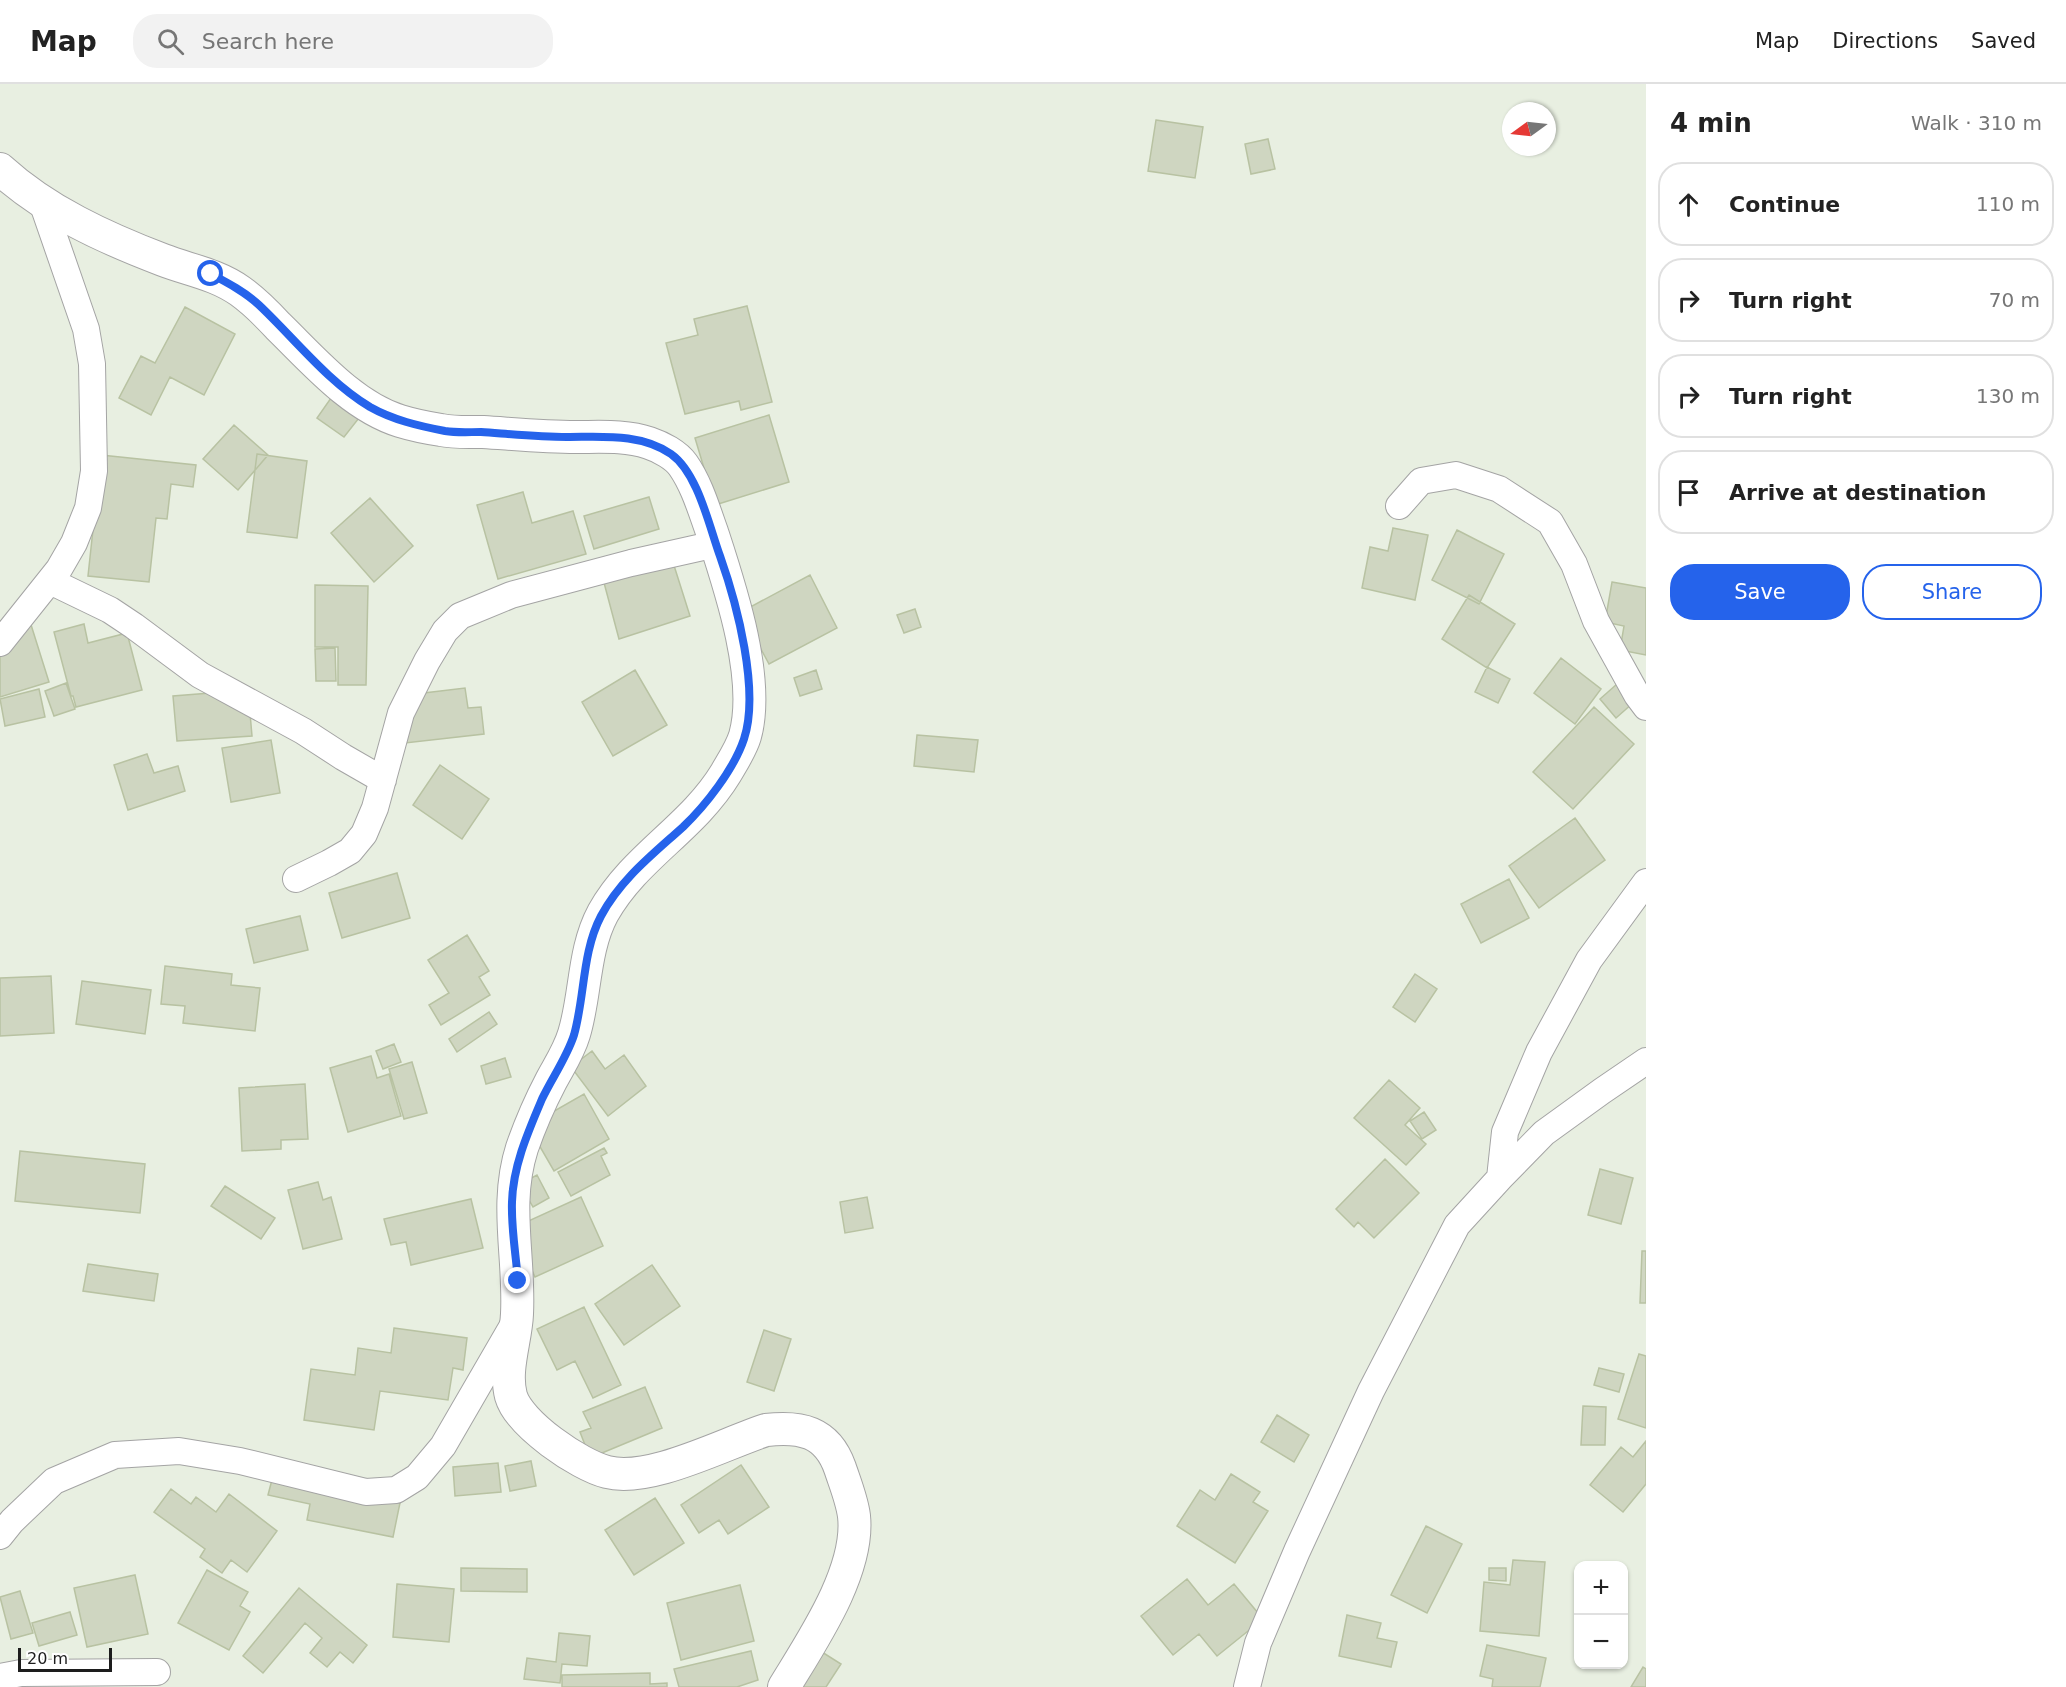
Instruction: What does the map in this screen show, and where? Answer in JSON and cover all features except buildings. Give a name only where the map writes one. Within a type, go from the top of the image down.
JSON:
[{"type":"street","points":[[0,169],[42,202],[130,247],[175,264],[211,274],[236,288],[257,304],[336,381],[369,406],[398,420],[448,432],[624,438],[648,442],[666,450],[681,461],[693,483],[716,544],[737,616],[746,664],[748,719],[744,741],[709,798],[684,825],[622,883],[600,918],[587,958],[582,999],[573,1039],[532,1123],[516,1172],[512,1201],[518,1281],[517,1319],[509,1381],[511,1398],[522,1416],[544,1437],[568,1453],[606,1472],[629,1474],[653,1471],[766,1430],[784,1428],[804,1430],[823,1441],[837,1459],[847,1487],[854,1516],[853,1548],[838,1592],[784,1687]]},
{"type":"street","points":[[0,643],[50,580],[74,543],[88,508],[94,471],[92,364],[86,329],[42,202]]},
{"type":"street","points":[[1399,506],[1421,481],[1456,475],[1499,489],[1550,522],[1574,564],[1596,621],[1637,695],[1646,706]]},
{"type":"street","points":[[296,879],[329,864],[350,851],[364,834],[375,808],[401,713],[445,631],[460,616],[511,595],[631,563],[716,544]]},
{"type":"street","points":[[50,580],[110,610],[200,675],[303,731],[383,780]]},
{"type":"street","points":[[1500,1178],[1505,1132],[1539,1052],[1589,960],[1646,882]]},
{"type":"street","points":[[1247,1687],[1258,1643],[1297,1551],[1371,1391],[1457,1225],[1544,1133],[1646,1061]]},
{"type":"street","points":[[0,1536],[12,1521],[54,1481],[115,1455],[179,1451],[240,1461],[366,1492],[396,1490],[417,1477],[443,1446],[517,1319]]},
{"type":"street","points":[[0,1677],[21,1673],[158,1672]]},
{"type":"route","points":[[211,274],[236,288],[257,304],[336,381],[369,406],[398,420],[448,432],[624,438],[648,442],[666,450],[681,461],[693,483],[724,569],[737,616],[746,664],[749,698],[744,741],[709,798],[684,825],[622,883],[600,918],[587,958],[582,999],[573,1039],[532,1123],[516,1172],[512,1201],[518,1281]]}]
